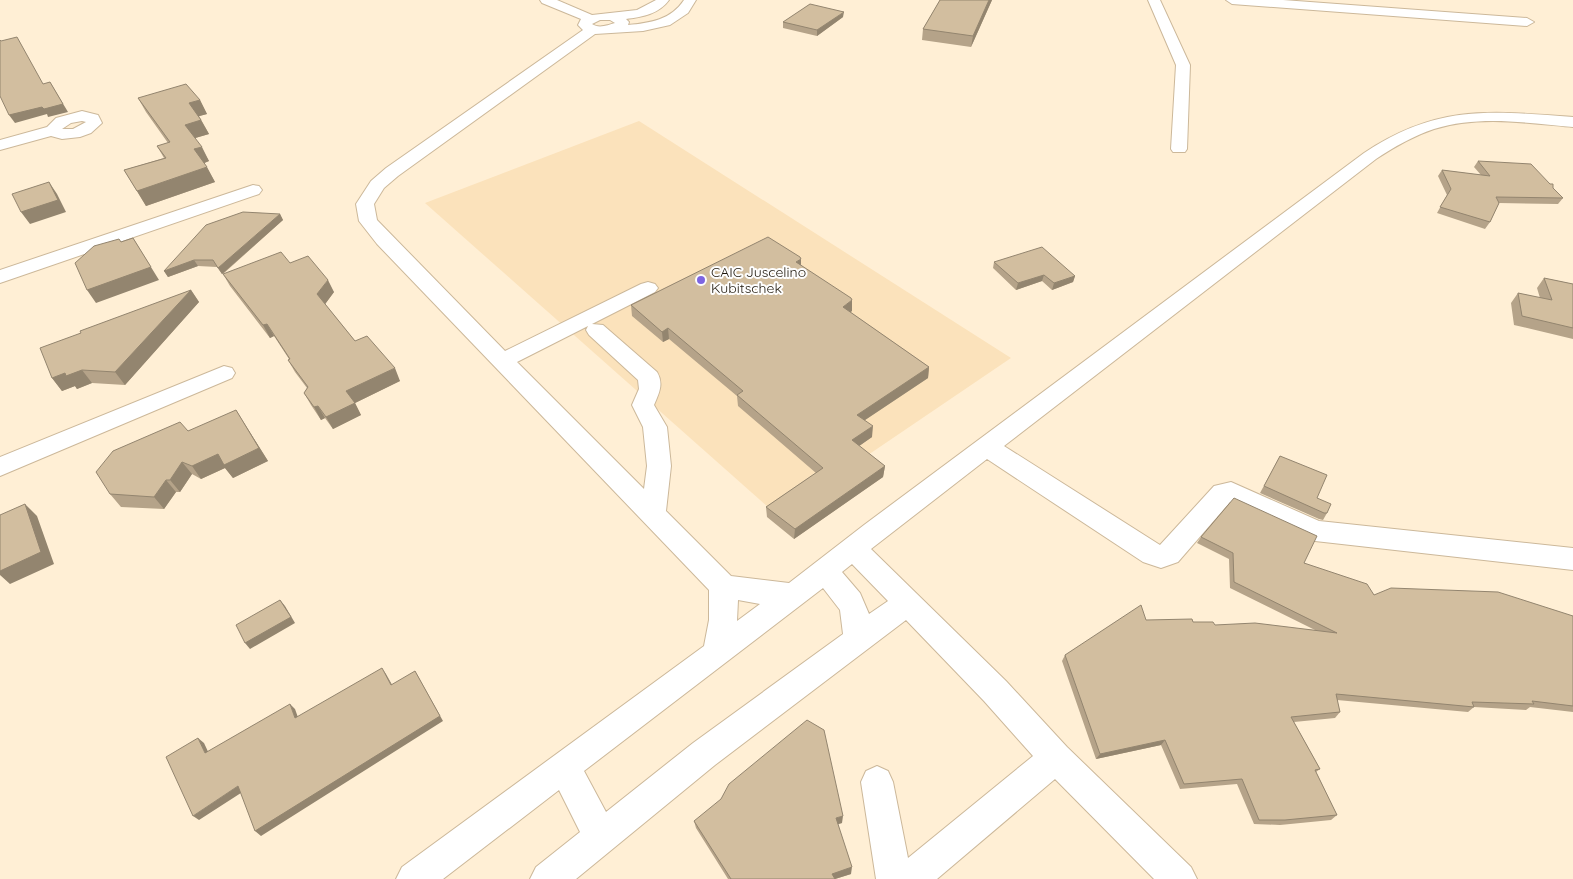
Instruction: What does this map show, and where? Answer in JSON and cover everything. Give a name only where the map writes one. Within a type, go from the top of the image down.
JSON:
[{"type":"street","points":[[546,0],[597,26],[621,26],[622,22],[615,17]]},
{"type":"street","points":[[663,0],[652,9],[643,12],[615,17],[607,16],[597,26],[392,172],[377,185],[365,204],[368,221],[384,240],[723,586],[765,593],[794,594]]},
{"type":"street","points":[[597,26],[657,26],[681,14],[690,0]]},
{"type":"street","points":[[1154,0],[1183,66],[1179,149]]},
{"type":"street","points":[[1232,0],[1527,22]]},
{"type":"street","points":[[1447,4],[1467,18]]},
{"type":"street","points":[[643,12],[670,20]]},
{"type":"street","points":[[414,879],[794,594],[1287,216],[1370,156],[1401,136],[1429,126],[1456,120],[1521,119],[1573,122]]},
{"type":"street","points":[[0,146],[53,130]]},
{"type":"street","points":[[0,277],[253,190]]},
{"type":"street","points":[[502,361],[648,288]]},
{"type":"street","points":[[596,330],[649,377],[650,389],[643,405],[655,427],[659,466],[653,515]]},
{"type":"street","points":[[0,467],[224,373]]},
{"type":"street","points":[[987,447],[1152,554],[1161,557],[1169,554],[1223,493],[1231,492],[1315,531],[1573,559]]},
{"type":"street","points":[[853,548],[908,602],[1056,758],[1178,879]]},
{"type":"street","points":[[824,571],[844,590],[857,616],[857,640]]},
{"type":"street","points":[[716,653],[722,632],[725,610],[723,586]]},
{"type":"street","points":[[548,879],[704,754],[908,602]]},
{"type":"street","points":[[910,879],[1056,758]]},
{"type":"street","points":[[564,767],[601,837]]},
{"type":"street","points":[[877,782],[894,879]]},
{"type":"shaded area","name":"CAIC Juscelino Kubitschek","points":[[639,121],[1011,358],[778,516],[425,203]]},
{"type":"building","points":[[940,0],[989,0],[973,36],[923,29]]},
{"type":"building","points":[[810,4],[844,12],[817,30],[783,22]]},
{"type":"building","points":[[17,37],[43,84],[50,82],[63,104],[9,115],[0,96],[0,40]]},
{"type":"building","points":[[186,84],[200,100],[189,103],[201,120],[185,125],[202,147],[194,149],[207,167],[137,191],[124,170],[166,158],[157,146],[170,142],[138,98]]},
{"type":"building","points":[[1478,161],[1531,164],[1550,184],[1553,184],[1553,188],[1563,198],[1496,197],[1499,203],[1490,222],[1440,207],[1451,189],[1442,170],[1490,176]]},
{"type":"building","points":[[49,182],[58,200],[21,212],[12,194]]},
{"type":"building","points":[[243,212],[280,214],[218,268],[213,260],[194,260],[164,271],[206,225]]},
{"type":"building","points":[[768,237],[800,257],[801,259],[796,262],[851,298],[852,300],[843,307],[929,367],[857,415],[873,426],[852,440],[885,466],[795,529],[766,507],[823,468],[737,395],[743,391],[668,328],[662,332],[631,305]]},
{"type":"building","points":[[133,238],[151,267],[87,290],[75,263],[94,246],[119,239],[121,242]]},
{"type":"building","points":[[1042,247],[1075,276],[1054,283],[1044,275],[1018,283],[994,262]]},
{"type":"building","points":[[281,252],[290,263],[308,256],[328,280],[317,294],[355,341],[367,336],[395,368],[346,391],[355,403],[326,417],[318,406],[314,407],[304,393],[308,387],[288,360],[290,359],[267,324],[263,325],[223,274]]},
{"type":"building","points":[[1544,278],[1573,284],[1573,328],[1522,316],[1518,293],[1552,300]]},
{"type":"building","points":[[191,290],[115,372],[82,370],[66,376],[65,373],[52,378],[40,348],[81,333],[80,331]]},
{"type":"building","points":[[236,410],[259,448],[224,465],[218,454],[192,466],[182,462],[170,480],[166,480],[154,497],[110,494],[96,472],[113,451],[180,422],[188,431]]},
{"type":"building","points":[[1280,456],[1327,475],[1317,498],[1331,504],[1327,513],[1264,486]]},
{"type":"building","points":[[1234,498],[1317,536],[1304,563],[1367,584],[1374,595],[1391,588],[1498,592],[1573,616],[1573,706],[1532,701],[1534,704],[1472,702],[1474,707],[1336,694],[1340,712],[1291,717],[1320,769],[1315,770],[1337,815],[1285,820],[1259,820],[1242,779],[1184,784],[1165,740],[1100,754],[1065,655],[1141,605],[1146,620],[1192,619],[1193,622],[1213,622],[1215,625],[1255,623],[1337,633],[1234,582],[1233,553],[1201,537]]},
{"type":"building","points":[[25,504],[41,552],[0,571],[0,515]]},
{"type":"building","points":[[280,600],[291,617],[245,643],[236,625]]},
{"type":"building","points":[[382,668],[391,685],[415,671],[440,716],[255,831],[238,786],[193,816],[166,757],[198,738],[205,753],[290,704],[295,718]]},
{"type":"building","points":[[807,720],[824,730],[843,816],[836,818],[852,867],[832,874],[835,879],[731,879],[694,821],[721,799],[729,784]]},
{"type":"place","name":"CAIC Juscelino Kubitschek","points":[[701,280]]}]
